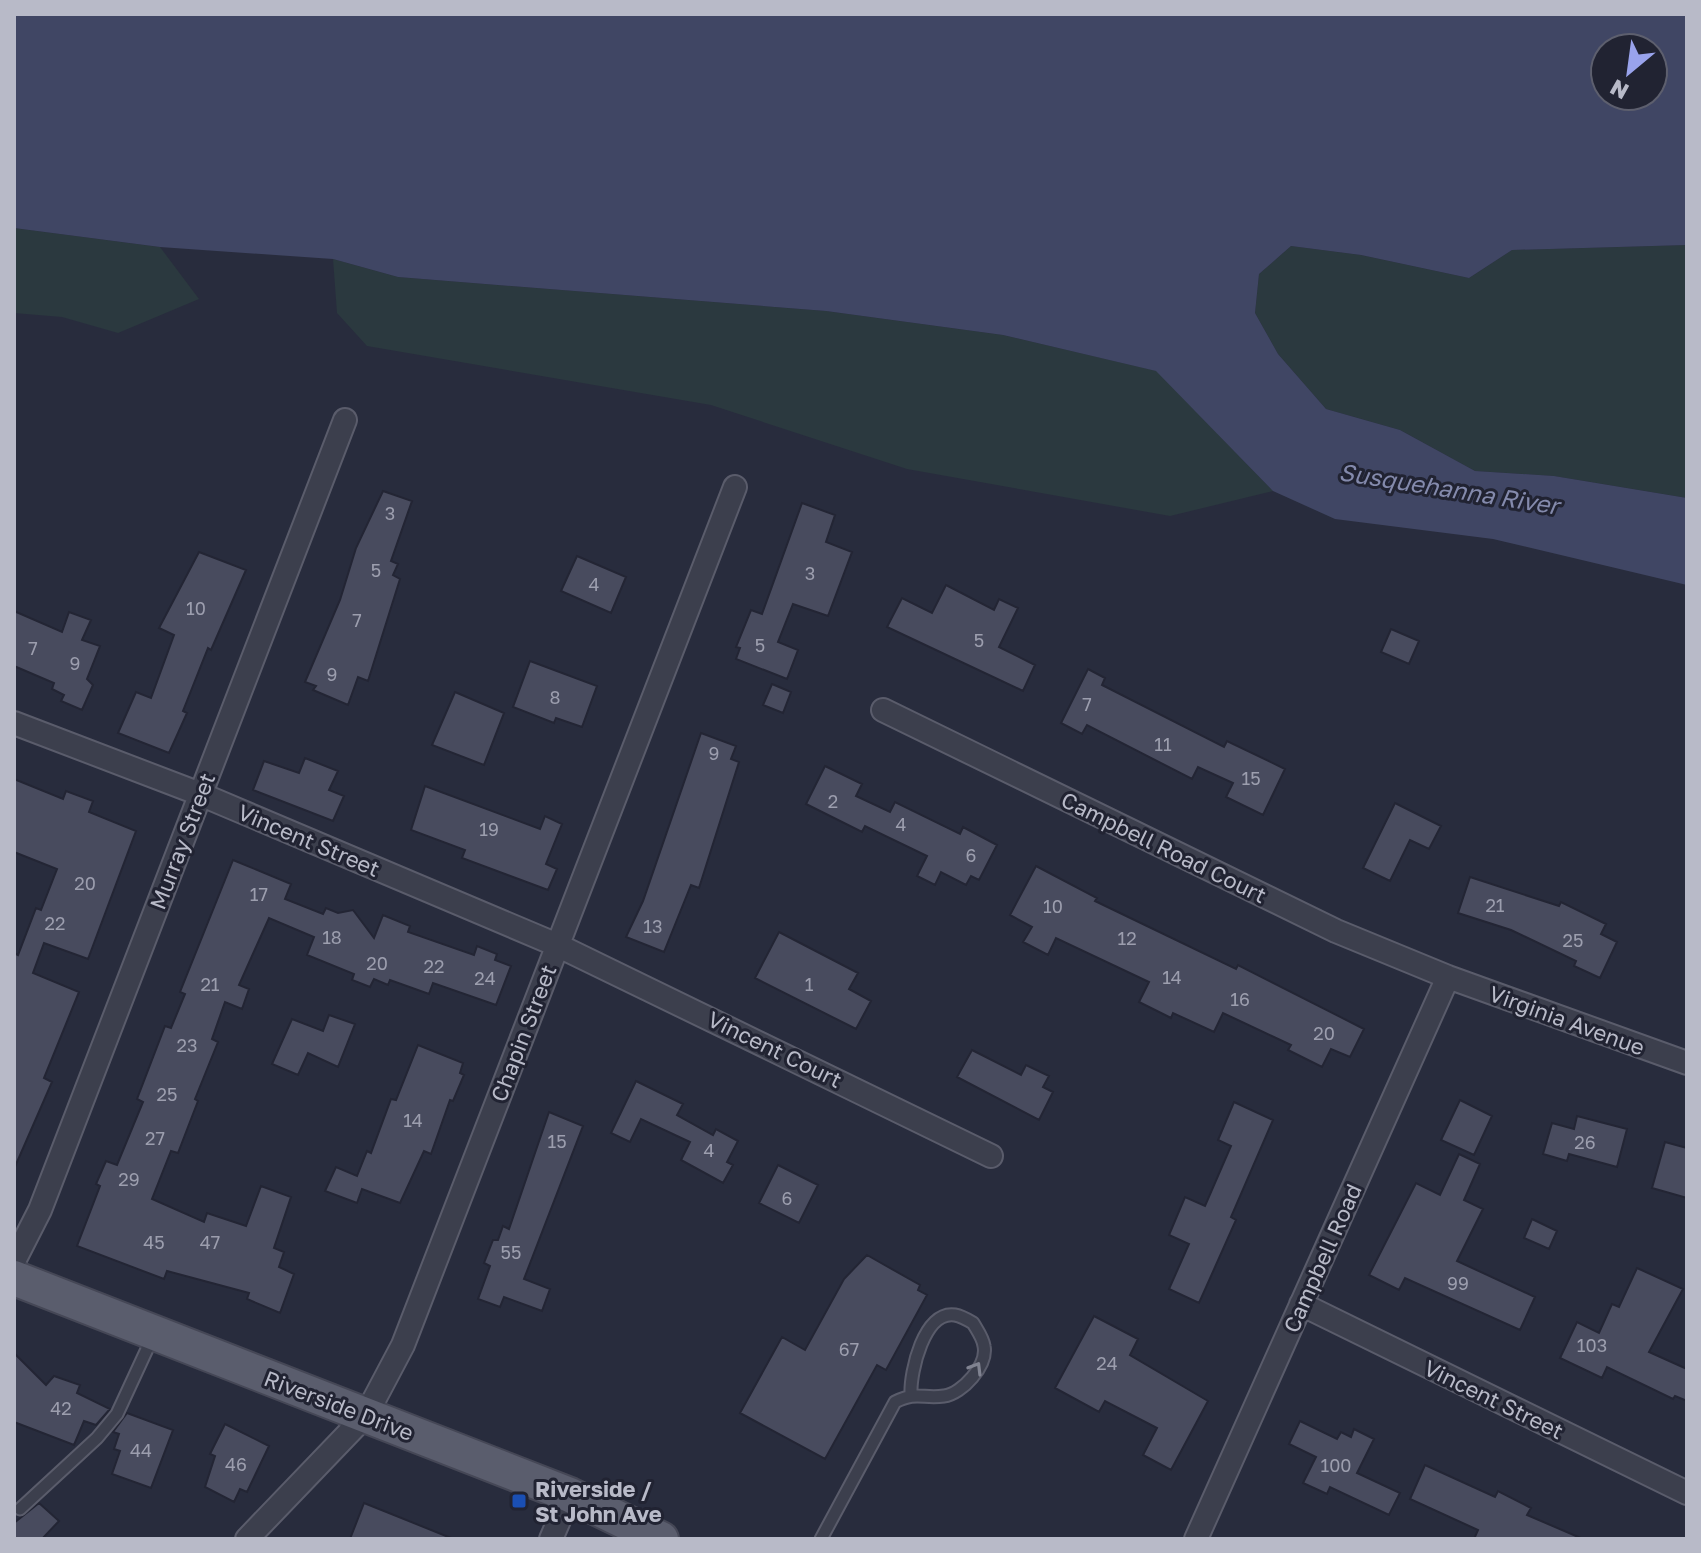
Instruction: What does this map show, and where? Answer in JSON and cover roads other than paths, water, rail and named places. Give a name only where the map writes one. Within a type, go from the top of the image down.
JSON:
[{"type":"main road","name":"Riverside Drive","points":[[14,1278],[570,1495],[661,1539]]},
{"type":"street","name":"Murray Street","points":[[14,1261],[40,1210],[345,420]]},
{"type":"street","name":"Chapin Street","points":[[247,1539],[366,1415],[403,1345],[735,487]]},
{"type":"street","name":"Campbell Road Court","points":[[883,710],[1336,931],[1448,977]]},
{"type":"street","name":"Vincent Street","points":[[14,723],[200,794],[557,945]]},
{"type":"street","name":"Vincent Court","points":[[557,945],[991,1156]]},
{"type":"street","name":"Virginia Avenue","points":[[1448,977],[1687,1063]]},
{"type":"street","name":"Campbell Road","points":[[1196,1539],[1448,977]]},
{"type":"street","name":"Vincent Street","points":[[1301,1304],[1687,1493]]},
{"type":"street","points":[[551,1539],[570,1495]]},
{"type":"lane","points":[[821,1539],[883,1419],[895,1402],[911,1394],[946,1396],[963,1389],[982,1360],[985,1347],[973,1323],[954,1315],[944,1316],[933,1326],[915,1357],[911,1394]]},
{"type":"lane","points":[[20,1509],[97,1438],[117,1414],[154,1334]]},
{"type":"water","name":"Susquehanna River","points":[[14,14],[1687,14],[1687,245],[1512,250],[1469,278],[1361,255],[1291,246],[1259,274],[1255,313],[1278,354],[1326,409],[1400,430],[1475,471],[1554,476],[1687,498],[1687,585],[1493,539],[1335,519],[1273,491],[1156,371],[1003,335],[826,311],[398,277],[333,259],[160,247],[14,228]]},
{"type":"place","name":"Riverside / St John Ave","points":[[519,1501]]}]
